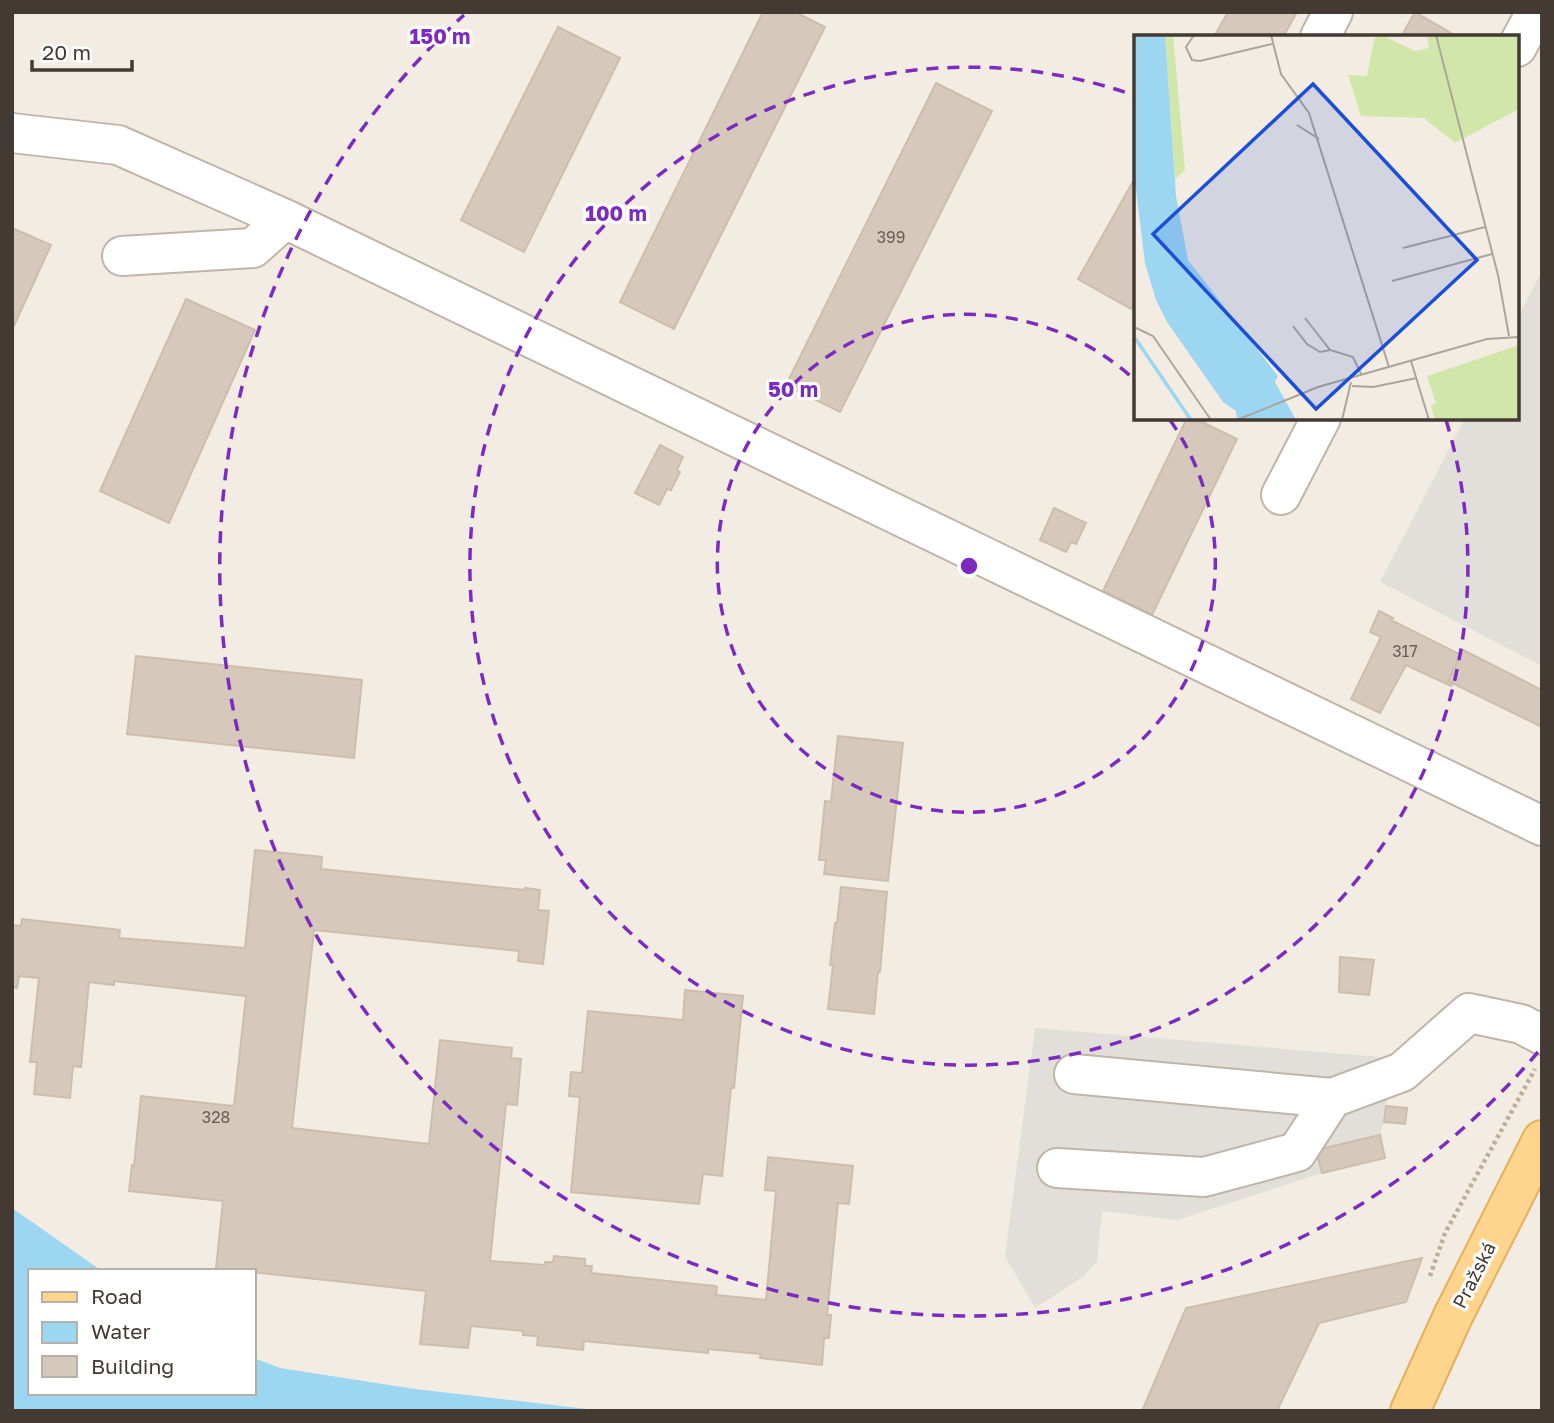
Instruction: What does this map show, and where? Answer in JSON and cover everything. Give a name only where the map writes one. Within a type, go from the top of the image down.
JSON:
[{"type":"main road","name":"Pražská","points":[[1410,1411],[1453,1316],[1542,1140]]},
{"type":"lane","points":[[1321,35],[1333,12]]},
{"type":"lane","points":[[1519,43],[1536,12]]},
{"type":"lane","points":[[12,133],[118,145],[285,219],[1542,826]]},
{"type":"lane","points":[[122,256],[253,248],[285,219]]},
{"type":"lane","points":[[1281,495],[1320,420]]},
{"type":"lane","points":[[1074,1074],[1332,1098],[1402,1072],[1469,1013],[1521,1024],[1542,1035]]},
{"type":"lane","points":[[1057,1168],[1204,1177],[1297,1152],[1332,1098]]},
{"type":"shaded area","points":[[1542,271],[1542,666],[1380,582],[1464,420],[1519,420],[1519,314]]},
{"type":"shaded area","points":[[1035,1028],[1393,1058],[1384,1122],[1380,1135],[1317,1150],[1322,1173],[1177,1220],[1102,1211],[1097,1261],[1084,1276],[1035,1308],[1005,1256]]},
{"type":"water","points":[[12,1208],[99,1269],[28,1269],[28,1395],[256,1395],[256,1359],[280,1368],[415,1389],[604,1411],[12,1411]]},
{"type":"building","points":[[763,12],[795,12],[825,27],[674,329],[620,302]]},
{"type":"building","points":[[1228,12],[1297,12],[1284,35],[1215,35]]},
{"type":"building","points":[[1415,12],[1455,35],[1402,35]]},
{"type":"building","points":[[558,27],[620,58],[524,252],[461,220]]},
{"type":"building","points":[[936,83],[992,111],[840,412],[786,385]]},
{"type":"building","points":[[1134,180],[1134,304],[1131,309],[1078,279]]},
{"type":"building","points":[[12,228],[51,245],[12,330]]},
{"type":"building","points":[[186,299],[255,330],[169,523],[100,491]]},
{"type":"building","points":[[1186,420],[1198,420],[1237,439],[1152,615],[1103,591]]},
{"type":"building","points":[[660,445],[683,457],[677,470],[680,472],[671,490],[667,489],[659,505],[635,493]]},
{"type":"building","points":[[1054,508],[1086,523],[1076,544],[1071,542],[1066,552],[1040,540]]},
{"type":"building","points":[[1379,611],[1393,618],[1391,620],[1461,655],[1448,681],[1453,683],[1451,686],[1406,665],[1380,713],[1351,699],[1381,637],[1370,632]]},
{"type":"building","points":[[1463,650],[1542,690],[1542,727],[1448,681]]},
{"type":"building","points":[[136,656],[362,680],[354,758],[127,734]]},
{"type":"building","points":[[838,736],[903,743],[888,881],[824,874],[826,860],[819,860],[825,801],[831,802]]},
{"type":"building","points":[[255,850],[322,857],[321,869],[540,890],[538,910],[549,911],[543,964],[518,961],[519,951],[314,930],[292,1128],[429,1144],[440,1040],[512,1048],[511,1058],[521,1059],[517,1105],[506,1104],[490,1261],[545,1265],[545,1262],[553,1262],[554,1256],[585,1259],[585,1266],[592,1266],[591,1273],[715,1286],[716,1295],[766,1300],[776,1191],[765,1190],[768,1157],[853,1166],[849,1204],[838,1203],[827,1315],[831,1315],[829,1338],[824,1338],[822,1365],[760,1358],[761,1354],[708,1349],[708,1353],[584,1341],[583,1350],[537,1345],[538,1336],[523,1335],[523,1331],[471,1326],[468,1348],[420,1344],[426,1291],[256,1272],[256,1269],[216,1268],[223,1201],[129,1191],[141,1096],[234,1106],[246,996],[114,981],[114,985],[89,982],[81,1067],[73,1066],[70,1098],[34,1094],[37,1062],[30,1062],[39,978],[19,976],[17,988],[12,987],[12,925],[21,926],[22,919],[120,930],[119,938],[245,948]]},
{"type":"building","points":[[841,887],[887,892],[874,1014],[828,1009],[833,965],[830,965]]},
{"type":"building","points":[[1340,957],[1374,960],[1369,995],[1339,992]]},
{"type":"building","points":[[685,990],[743,996],[722,1176],[703,1174],[699,1204],[571,1192],[580,1097],[569,1096],[571,1072],[582,1073],[588,1011],[683,1020]]},
{"type":"building","points":[[1386,1106],[1407,1108],[1405,1124],[1384,1122]]},
{"type":"building","points":[[1380,1135],[1385,1158],[1322,1173],[1316,1150]]},
{"type":"building","points":[[1422,1258],[1406,1302],[1319,1323],[1277,1411],[1142,1411],[1186,1308]]}]
